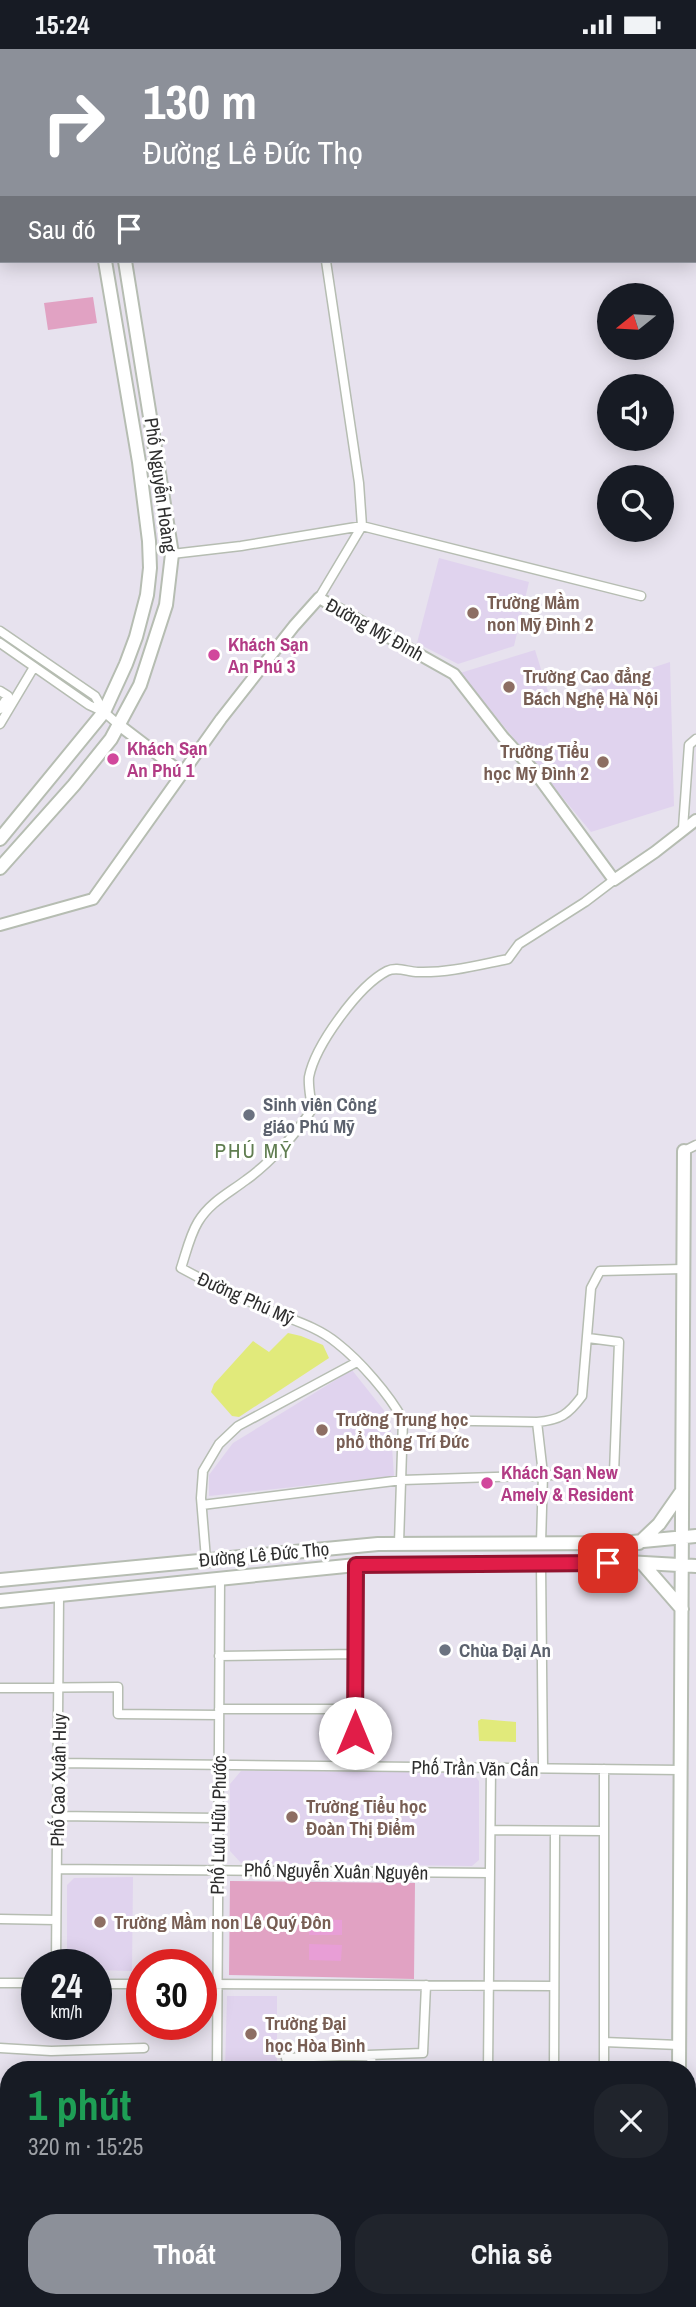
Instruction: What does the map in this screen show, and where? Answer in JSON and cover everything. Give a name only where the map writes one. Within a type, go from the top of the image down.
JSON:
[{"type":"main road","name":"Phố Nguyễn Hoàng","points":[[0,839],[104,712],[127,664],[146,594],[149,541],[139,461],[105,263]]},
{"type":"main road","name":"Phố Nguyễn Hoàng","points":[[0,868],[109,741],[140,685],[166,605],[172,554],[125,263]]},
{"type":"main road","points":[[679,2061],[681,1770],[689,1631],[682,1609],[682,1269],[690,1148]]},
{"type":"main road","points":[[627,1562],[633,1543],[659,1524],[682,1490]]},
{"type":"main road","name":"Đường Lê Đức Thọ","points":[[0,1580],[399,1543],[633,1543],[696,1536]]},
{"type":"main road","name":"Đường Lê Đức Thọ","points":[[0,1601],[356,1565],[627,1562],[696,1566]]},
{"type":"main road","points":[[642,1563],[682,1609]]},
{"type":"street","points":[[319,598],[362,526],[359,483],[326,263]]},
{"type":"street","points":[[172,554],[241,546],[362,526],[641,596]]},
{"type":"street","name":"Đường Mỹ Đình","points":[[0,925],[93,899],[182,773],[294,626],[319,598],[454,674],[503,737],[534,771],[614,880]]},
{"type":"street","points":[[0,631],[95,696],[104,712]]},
{"type":"street","points":[[0,643],[89,705],[104,712],[182,773]]},
{"type":"street","points":[[0,724],[34,667]]},
{"type":"street","points":[[0,691],[8,696],[0,709]]},
{"type":"street","points":[[683,828],[689,745],[696,739]]},
{"type":"street","points":[[614,880],[696,820]]},
{"type":"street","name":"Đường Phú Mỹ","points":[[403,1420],[396,1407],[336,1342],[309,1325],[236,1296],[181,1268],[198,1223],[214,1201],[249,1179],[301,1127],[312,1109],[309,1080],[321,1044],[359,995],[387,971],[454,971],[508,959],[519,944],[614,880]]},
{"type":"street","points":[[399,1543],[403,1420],[556,1420],[573,1409],[582,1396],[591,1288],[600,1271],[682,1269]]},
{"type":"street","points":[[202,1505],[402,1481],[614,1473],[618,1342],[588,1338]]},
{"type":"street","points":[[206,1559],[202,1505],[203,1471],[219,1444],[238,1426],[357,1362]]},
{"type":"street","points":[[537,1422],[543,1474],[541,1543]]},
{"type":"street","points":[[541,1564],[542,1768]]},
{"type":"street","points":[[355,1766],[356,1565]]},
{"type":"street","name":"Phố Lưu Hữu Phước","points":[[217,1984],[219,1579]]},
{"type":"street","name":"Phố Cao Xuân Huy","points":[[56,1949],[59,1596]]},
{"type":"street","points":[[219,1656],[356,1654]]},
{"type":"street","points":[[0,1688],[118,1687],[118,1714],[355,1709]]},
{"type":"street","name":"Phố Trần Văn Cẩn","points":[[58,1763],[681,1770]]},
{"type":"street","points":[[488,2061],[491,1768]]},
{"type":"street","points":[[604,1769],[604,2061]]},
{"type":"street","points":[[57,1816],[218,1818]]},
{"type":"street","points":[[491,1830],[604,1831]]},
{"type":"street","points":[[554,2061],[555,1831]]},
{"type":"street","name":"Phố Nguyễn Xuân Nguyên","points":[[57,1869],[490,1873]]},
{"type":"street","points":[[0,1919],[56,1920]]},
{"type":"street","points":[[0,1983],[21,1983]]},
{"type":"street","points":[[217,1984],[554,1986]]},
{"type":"street","points":[[286,2058],[424,2053],[425,1985]]},
{"type":"street","name":"Phố Lưu Hữu Phước","points":[[216,2040],[216,2061]]},
{"type":"street","points":[[604,2042],[679,2045]]},
{"type":"street","points":[[0,2048],[51,2051],[144,2048]]},
{"type":"street","points":[[371,2055],[371,2061]]},
{"type":"shaded area","points":[[93,297],[97,323],[48,330],[44,303]]},
{"type":"shaded area","name":"Trường Mầm non Mỹ Đình 2","points":[[439,558],[529,582],[514,646],[458,664],[417,643]]},
{"type":"shaded area","name":"Trường Tiểu học Mỹ Đình 2","points":[[535,650],[551,701],[670,662],[674,806],[591,832],[460,673]]},
{"type":"shaded area","points":[[288,1333],[323,1345],[329,1358],[239,1417],[232,1416],[211,1392],[214,1384],[253,1341],[269,1352]]},
{"type":"shaded area","name":"Trường Trung học phổ thông Trí Đức","points":[[352,1370],[390,1418],[394,1476],[209,1496],[209,1475],[233,1443]]},
{"type":"shaded area","points":[[478,1721],[516,1722],[516,1742],[479,1741]]},
{"type":"shaded area","points":[[241,1771],[471,1772],[479,1781],[479,1860],[472,1866],[241,1863],[230,1851],[230,1784]]},
{"type":"shaded area","name":"Trường Mầm non Lê Quý Đôn","points":[[133,1877],[132,1949],[126,1949],[126,1971],[112,1970],[112,1949],[67,1949],[67,1885],[74,1878]]},
{"type":"shaded area","points":[[230,1881],[415,1883],[414,1979],[229,1975]]},
{"type":"shaded area","points":[[310,1919],[342,1920],[342,1935],[309,1935]]},
{"type":"shaded area","points":[[309,1944],[342,1945],[341,1961],[309,1960]]},
{"type":"shaded area","name":"Trường Đại học Hòa Bình","points":[[227,1996],[277,1996],[277,2061],[225,2061]]},
{"type":"place","name":"Trường Mầm non Mỹ Đình 2","points":[[473,613]]},
{"type":"place","name":"Khách Sạn An Phú 3","points":[[214,655]]},
{"type":"place","name":"Trường Cao đẳng Bách Nghệ Hà Nội","points":[[509,687]]},
{"type":"place","name":"Khách Sạn An Phú 1","points":[[113,759]]},
{"type":"place","name":"Trường Tiểu học Mỹ Đình 2","points":[[603,762]]},
{"type":"place","name":"Sinh viên Công giáo Phú Mỹ","points":[[249,1115]]},
{"type":"place","name":"Trường Trung học phổ thông Trí Đức","points":[[322,1430]]},
{"type":"place","name":"Khách Sạn New Amely & Resident","points":[[487,1483]]},
{"type":"place","name":"Chùa Đại An","points":[[445,1650]]},
{"type":"place","name":"Trường Tiểu học Đoàn Thị Điểm","points":[[292,1817]]},
{"type":"place","name":"Trường Mầm non Lê Quý Đôn","points":[[100,1922]]},
{"type":"place","name":"Trường Đại học Hòa Bình","points":[[251,2034]]},
{"type":"district","name":"PHÚ MỸ","points":[[254,1151]]},
{"type":"route","points":[[355,1733],[356,1565],[608,1563]]}]
